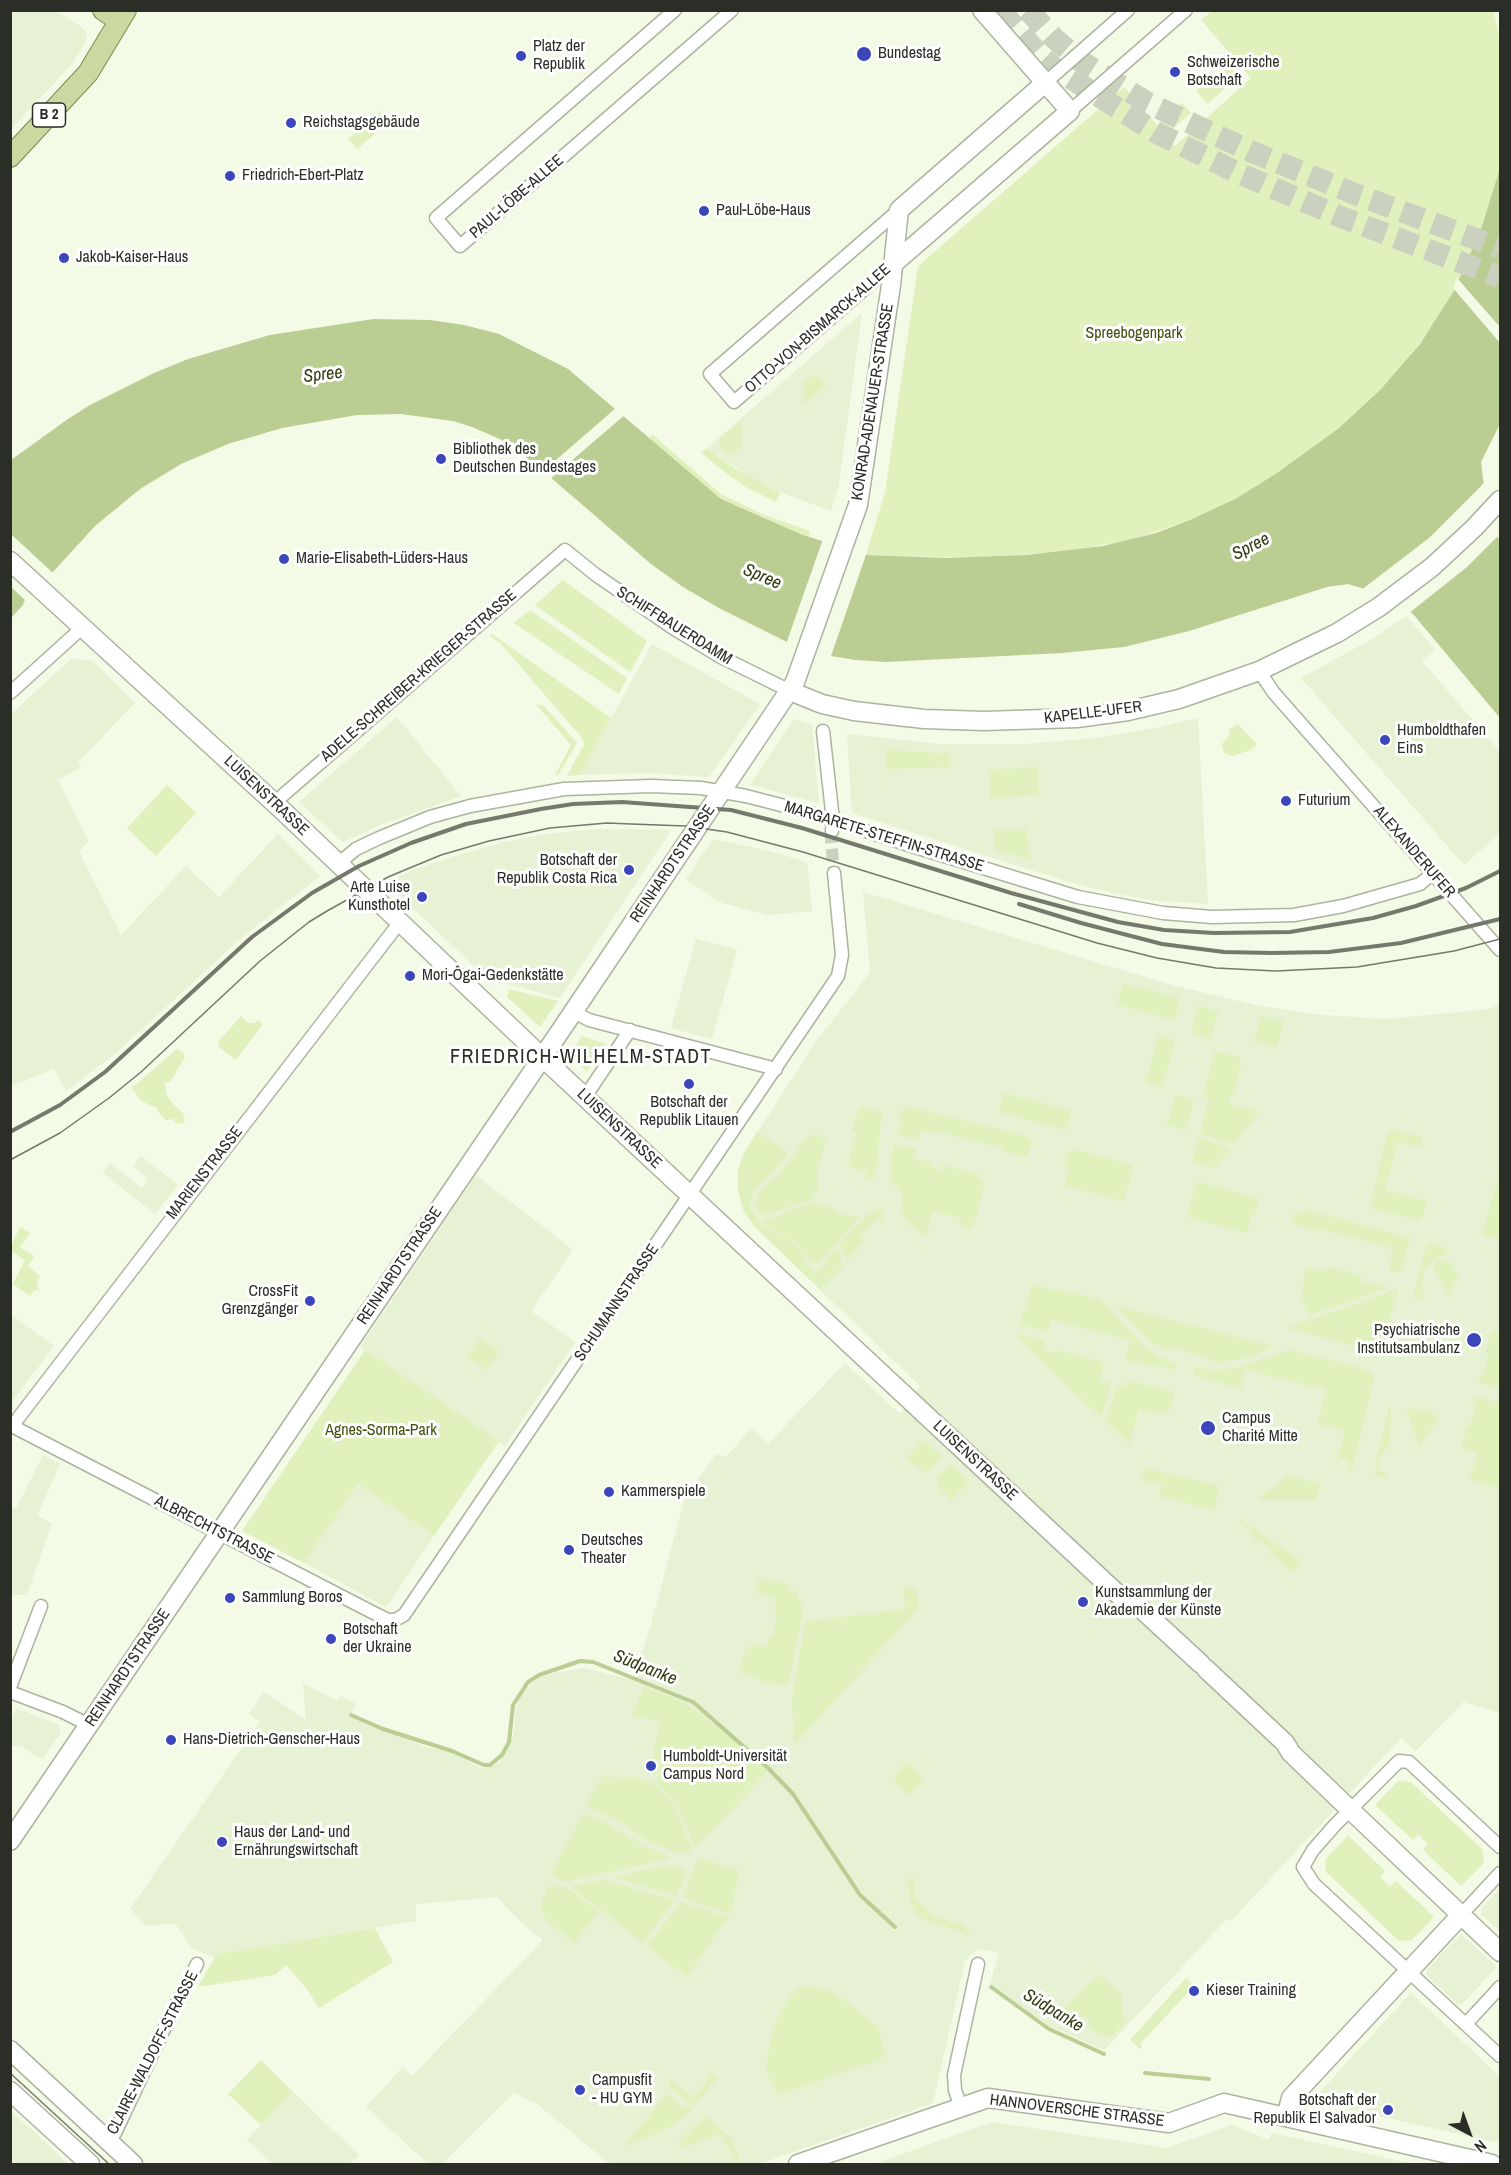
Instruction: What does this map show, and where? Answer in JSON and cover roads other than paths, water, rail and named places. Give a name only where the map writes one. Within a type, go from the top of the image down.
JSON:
[{"type":"main road","name":"B 2","points":[[10,157],[88,73],[116,14]]},
{"type":"street","name":"PAUL-LÖBE-ALLEE","points":[[675,10],[436,218],[460,246],[729,11]]},
{"type":"street","points":[[982,10],[1070,111]]},
{"type":"street","name":"OTTO-VON-BISMARCK-ALLEE","points":[[1128,10],[710,374],[734,402],[1186,10]]},
{"type":"street","name":"KONRAD-ADENAUER-STRASSE","points":[[790,691],[802,667],[851,527],[862,483],[893,264],[898,210]]},
{"type":"street","name":"KAPELLE-UFER","points":[[790,691],[822,704],[854,711],[924,719],[1077,718],[1128,711],[1179,699],[1285,660],[1337,633],[1379,607],[1448,554],[1500,500]]},
{"type":"street","name":"ADELE-SCHREIBER-KRIEGER-STRASSE","points":[[274,803],[565,550]]},
{"type":"street","name":"SCHIFFBAUERDAMM","points":[[565,550],[596,575],[673,628],[721,657],[790,691]]},
{"type":"street","name":"LUISENSTRASSE","points":[[10,561],[274,803],[543,1058],[1123,1599],[1137,1605],[1203,1666],[1500,1952]]},
{"type":"street","points":[[10,693],[83,627]]},
{"type":"street","name":"ALEXANDERUFER","points":[[1259,671],[1274,693],[1500,950]]},
{"type":"street","name":"REINHARDTSTRASSE","points":[[10,1841],[790,691]]},
{"type":"street","points":[[823,731],[832,826]]},
{"type":"street","name":"MARGARETE-STEFFIN-STRASSE","points":[[338,864],[356,849],[412,824],[460,809],[564,789],[608,786],[690,787],[722,790],[832,826],[1078,897],[1163,913],[1212,917],[1294,915],[1343,906],[1420,884],[1433,873]]},
{"type":"street","name":"SCHUMANNSTRASSE","points":[[413,1603],[838,976],[841,966],[834,873]]},
{"type":"street","name":"MARIENSTRASSE","points":[[12,1426],[400,922]]},
{"type":"street","points":[[574,1012],[589,1020],[776,1069]]},
{"type":"street","points":[[585,1097],[630,1030]]},
{"type":"street","name":"ALBRECHTSTRASSE","points":[[12,1426],[388,1620],[395,1620],[404,1615],[413,1603]]},
{"type":"street","points":[[10,1687],[41,1606]]},
{"type":"street","points":[[10,1692],[63,1712],[89,1725]]},
{"type":"street","points":[[1500,1847],[1409,1762],[1399,1761],[1313,1850],[1303,1867],[1314,1884],[1500,2056]]},
{"type":"street","points":[[1286,2118],[1291,2098],[1500,1873]]},
{"type":"street","name":"CLAIRE-WALDOFF-STRASSE","points":[[108,2141],[115,2133],[197,1964]]},
{"type":"street","points":[[961,2106],[955,2090],[954,2075],[978,1964]]},
{"type":"street","points":[[1466,2024],[1500,1988]]},
{"type":"street","points":[[10,2050],[134,2164]]},
{"type":"street","points":[[10,2091],[90,2164]]},
{"type":"street","name":"HANNOVERSCHE STRASSE","points":[[798,2164],[988,2098],[1169,2123],[1224,2103],[1492,2164]]},
{"type":"water","name":"Spree","points":[[1500,168],[1500,424],[1481,462],[1486,504],[1500,541],[1500,718],[1413,614],[1388,596],[1348,584],[1327,587],[1189,631],[1124,647],[1062,653],[886,662],[831,656],[787,642],[683,587],[651,564],[535,464],[500,439],[453,421],[401,414],[357,415],[282,428],[228,444],[181,464],[140,489],[95,526],[11,618],[11,460],[90,405],[188,359],[270,335],[374,319],[430,320],[464,325],[499,334],[568,369],[721,499],[803,535],[866,555],[948,558],[1027,555],[1103,546],[1156,533],[1237,498],[1277,473],[1339,428],[1381,389],[1420,344],[1454,291],[1481,229]]},
{"type":"waterway","name":"Südpanke","points":[[351,1715],[383,1729],[452,1751],[484,1765],[490,1765],[502,1755],[509,1742],[513,1705],[528,1682],[539,1675],[580,1661],[593,1662],[693,1702],[767,1767],[793,1794],[860,1895],[895,1927]]},
{"type":"waterway","name":"Südpanke","points":[[991,1987],[1049,2029],[1104,2054]]},
{"type":"waterway","name":"Südpanke","points":[[1145,2073],[1209,2079]]},
{"type":"tunnel","points":[[1000,10],[1053,67],[1155,132],[1236,172],[1341,217],[1500,277]]},
{"type":"tunnel","points":[[1028,10],[1079,60],[1148,103],[1250,151],[1355,194],[1500,248]]},
{"type":"tunnel","points":[[832,831],[834,873]]},
{"type":"tram line","points":[[10,1160],[60,1133],[109,1098],[141,1072],[260,961],[309,922],[388,877],[441,855],[489,841],[550,828],[607,823],[686,826],[727,832],[803,852],[1097,943],[1157,958],[1216,968],[1276,971],[1357,967],[1454,951],[1500,939]]},
{"type":"tram line","points":[[10,2073],[109,2164]]},
{"type":"railway","points":[[10,1132],[60,1105],[105,1072],[252,937],[312,893],[359,866],[411,843],[466,824],[541,809],[573,804],[622,802],[731,810],[802,828],[1011,893],[1118,922],[1164,930],[1214,933],[1290,932],[1373,918],[1466,888],[1500,871]]},
{"type":"railway","points":[[1019,904],[1162,944],[1224,952],[1329,952],[1401,943],[1500,919]]},
{"type":"place","name":"Bundestag","points":[[864,54]]},
{"type":"place","name":"Platz der Republik","points":[[521,56]]},
{"type":"place","name":"Schweizerische Botschaft","points":[[1175,72]]},
{"type":"place","name":"Reichstagsgebäude","points":[[291,123]]},
{"type":"place","name":"Friedrich-Ebert-Platz","points":[[230,176]]},
{"type":"place","name":"Paul-Löbe-Haus","points":[[704,211]]},
{"type":"place","name":"Jakob-Kaiser-Haus","points":[[64,258]]},
{"type":"place","name":"Bibliothek des Deutschen Bundestages","points":[[441,459]]},
{"type":"place","name":"Marie-Elisabeth-Lüders-Haus","points":[[284,559]]},
{"type":"place","name":"Humboldthafen Eins","points":[[1385,740]]},
{"type":"place","name":"Futurium","points":[[1286,801]]},
{"type":"place","name":"Botschaft der Republik Costa Rica","points":[[629,870]]},
{"type":"place","name":"Arte Luise Kunsthotel","points":[[422,897]]},
{"type":"place","name":"Mori-Ôgai-Gedenkstätte","points":[[410,976]]},
{"type":"place","name":"Botschaft der Republik Litauen","points":[[689,1084]]},
{"type":"place","name":"CrossFit Grenzgänger","points":[[310,1301]]},
{"type":"place","name":"Psychiatrische Institutsambulanz","points":[[1474,1340]]},
{"type":"place","name":"Campus Charité Mitte","points":[[1208,1428]]},
{"type":"place","name":"Kammerspiele","points":[[609,1492]]},
{"type":"place","name":"Deutsches Theater","points":[[569,1550]]},
{"type":"place","name":"Sammlung Boros","points":[[230,1598]]},
{"type":"place","name":"Kunstsammlung der Akademie der Künste","points":[[1083,1602]]},
{"type":"place","name":"Botschaft der Ukraine","points":[[331,1639]]},
{"type":"place","name":"Hans-Dietrich-Genscher-Haus","points":[[171,1740]]},
{"type":"place","name":"Humboldt-Universität Campus Nord","points":[[651,1766]]},
{"type":"place","name":"Haus der Land- und Ernährungswirtschaft","points":[[222,1842]]},
{"type":"place","name":"Kieser Training","points":[[1194,1991]]},
{"type":"place","name":"Campusfit - HU GYM","points":[[580,2090]]},
{"type":"place","name":"Botschaft der Republik El Salvador","points":[[1388,2110]]},
{"type":"district","name":"FRIEDRICH-WILHELM-STADT","points":[[581,1058]]},
{"type":"park label","name":"Spreebogenpark","points":[[1134,334]]},
{"type":"park label","name":"Agnes-Sorma-Park","points":[[381,1431]]}]
